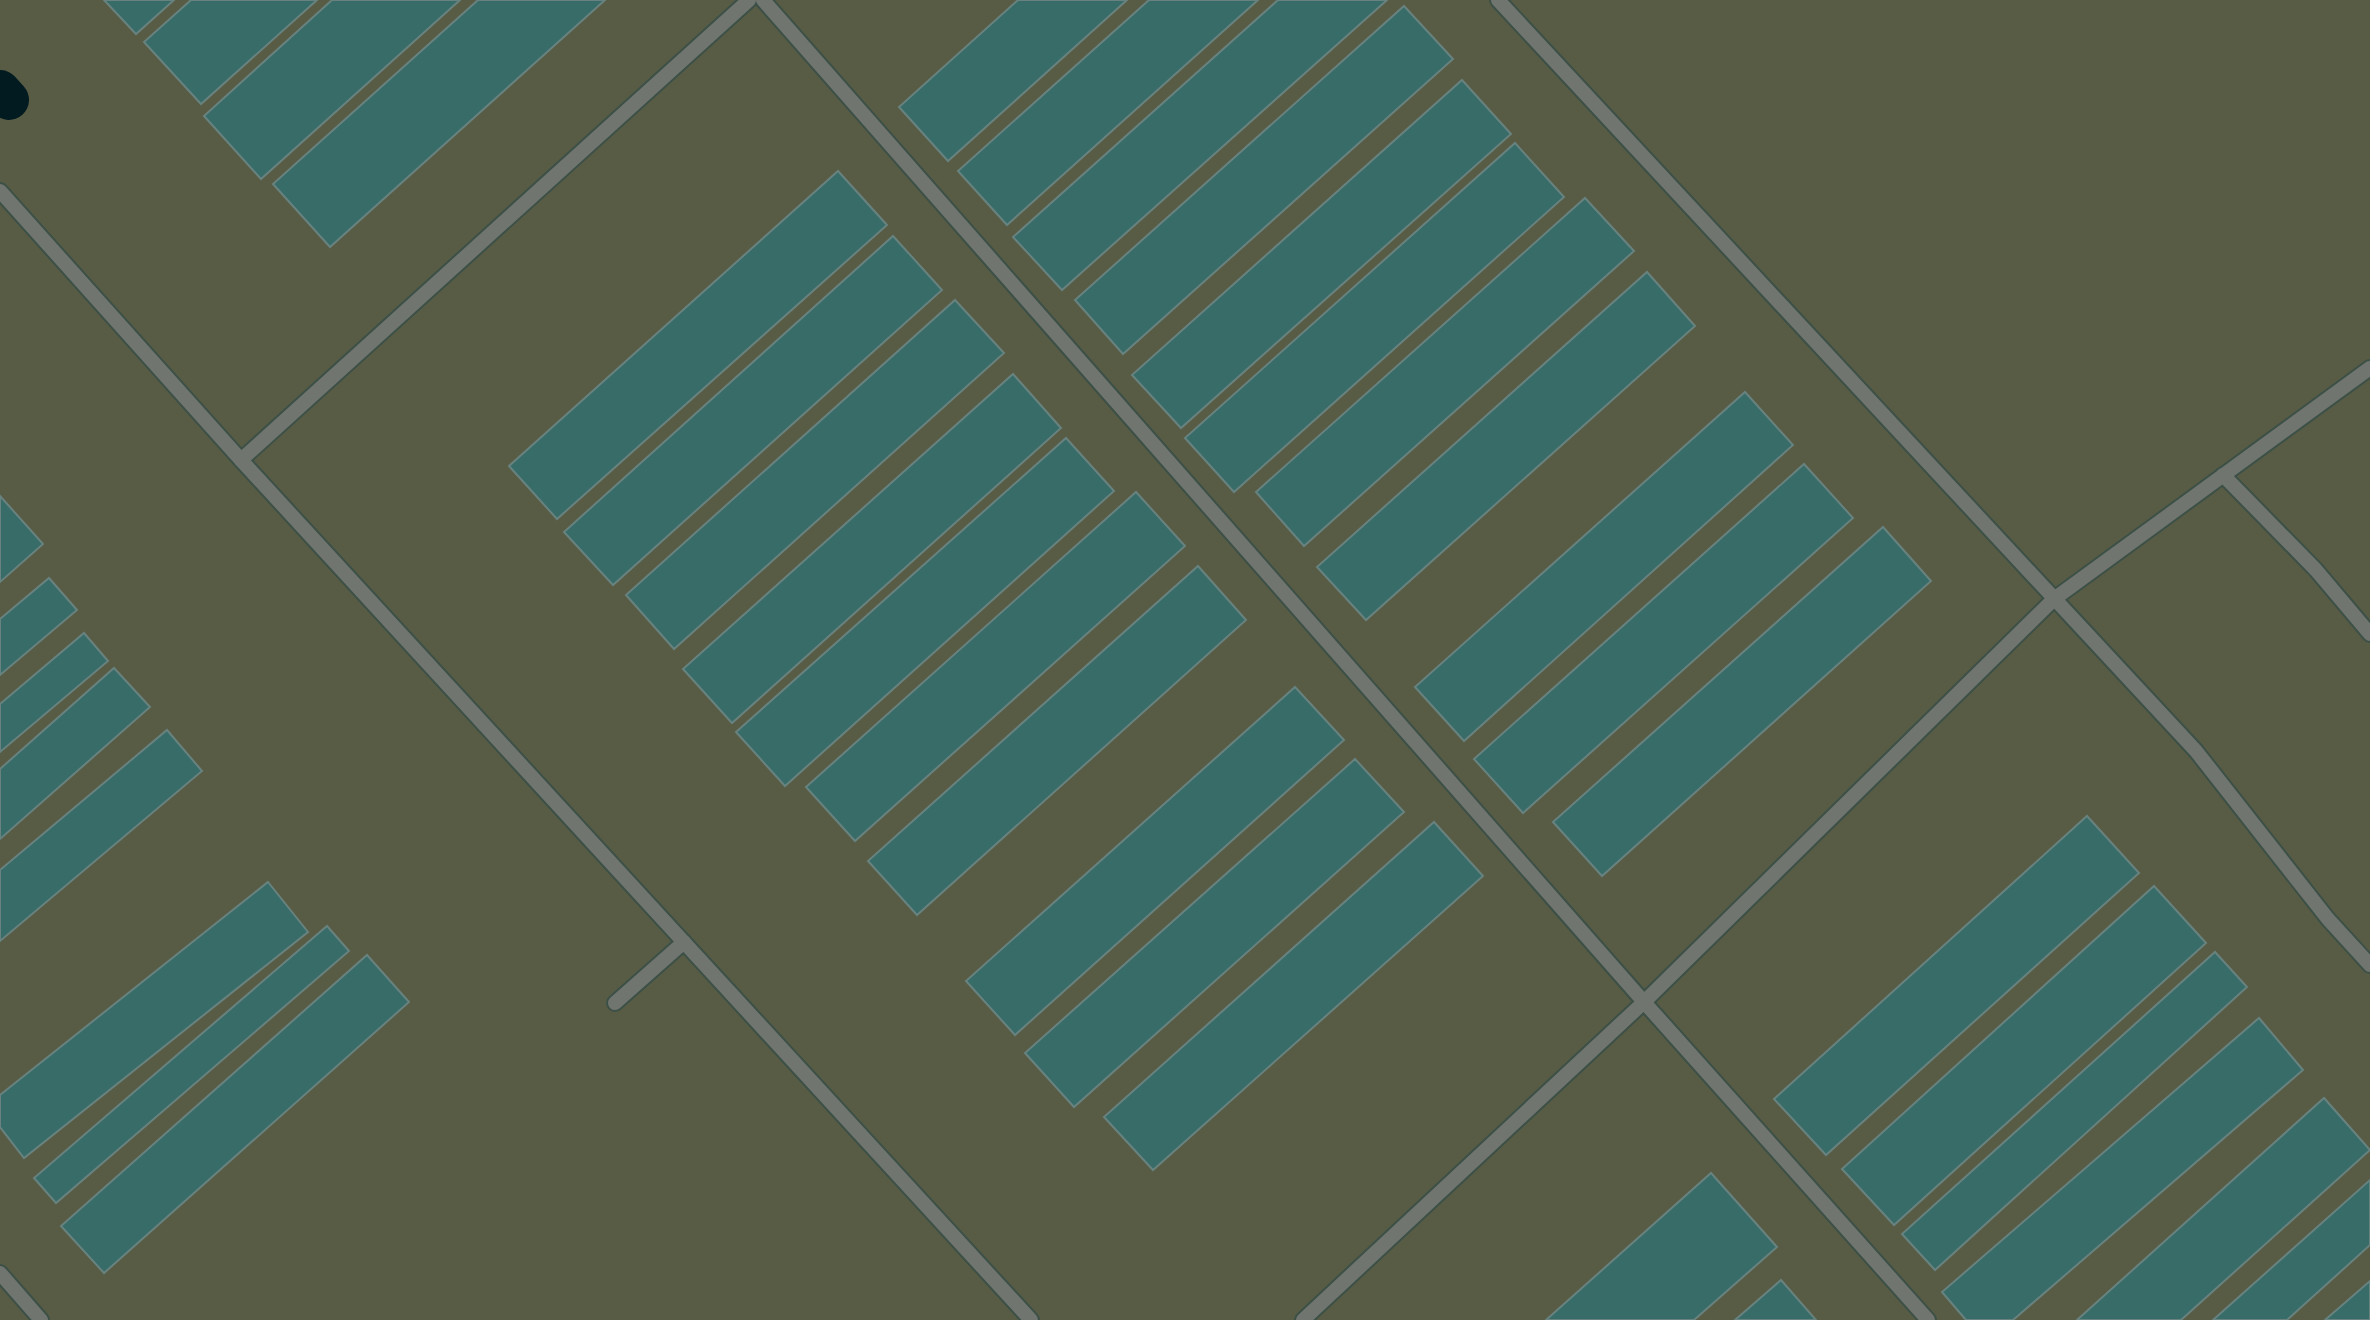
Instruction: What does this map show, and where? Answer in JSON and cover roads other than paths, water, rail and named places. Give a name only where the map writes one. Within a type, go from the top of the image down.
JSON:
[{"type":"lane","points":[[241,460],[750,0]]},
{"type":"lane","points":[[763,0],[1644,1002],[1928,1320]]},
{"type":"lane","points":[[1498,0],[2196,751],[2329,919],[2370,965]]},
{"type":"lane","points":[[0,191],[241,460],[1031,1320]]},
{"type":"lane","points":[[1303,1320],[1644,1002],[2054,599],[2370,368]]},
{"type":"lane","points":[[2223,475],[2316,570],[2370,634]]},
{"type":"lane","points":[[615,1003],[684,942]]},
{"type":"lane","points":[[0,1273],[41,1320]]},
{"type":"waterway","points":[[0,90],[9,100]]}]
